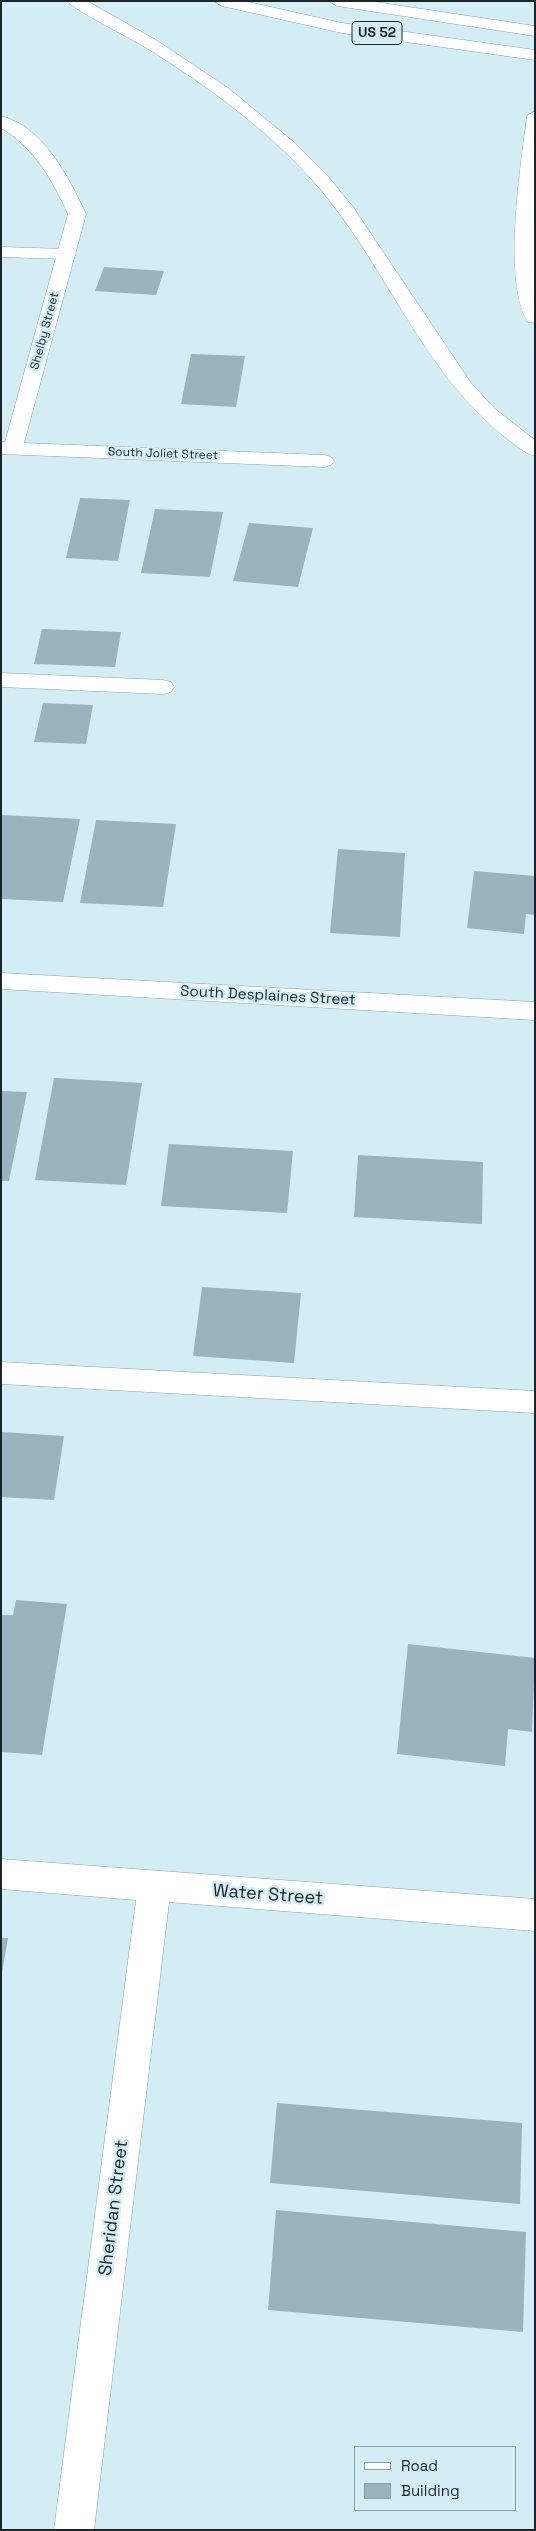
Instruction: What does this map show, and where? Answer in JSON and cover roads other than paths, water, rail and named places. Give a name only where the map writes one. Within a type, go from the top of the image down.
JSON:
[{"type":"main road","points":[[76,1],[120,25],[189,69],[244,108],[296,154],[346,210],[465,389],[510,432],[535,450]]},
{"type":"main road","name":"US 52","points":[[222,1],[342,28],[535,55]]},
{"type":"main road","name":"US 52","points":[[337,1],[362,7],[535,31]]},
{"type":"main road","points":[[535,116],[525,251],[526,284],[535,318]]},
{"type":"main road","name":"Shelby Street","points":[[1,121],[13,127],[38,147],[57,172],[77,214],[67,254],[7,449]]},
{"type":"main road","points":[[1,252],[67,254]]},
{"type":"main road","name":"South Joliet Street","points":[[7,449],[324,461]]},
{"type":"main road","points":[[1,680],[163,687]]},
{"type":"main road","name":"South Desplaines Street","points":[[1,982],[535,1011]]},
{"type":"main road","points":[[1,1372],[535,1402]]},
{"type":"main road","name":"Water Street","points":[[1,1874],[535,1916]]},
{"type":"main road","name":"Sheridan Street","points":[[74,2530],[154,1887]]}]
